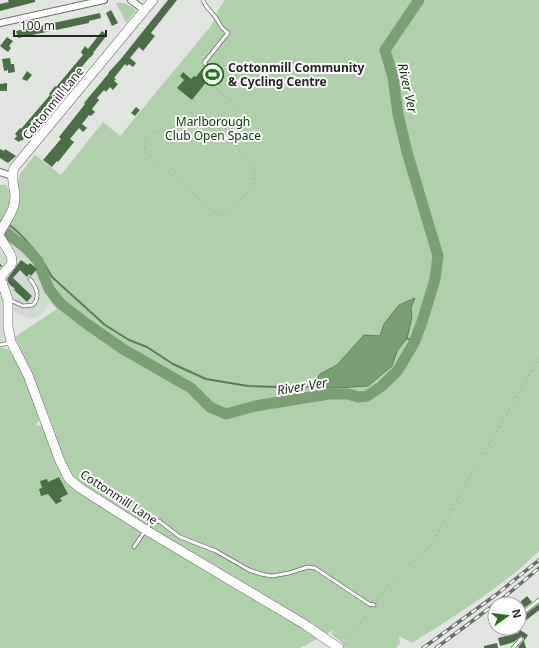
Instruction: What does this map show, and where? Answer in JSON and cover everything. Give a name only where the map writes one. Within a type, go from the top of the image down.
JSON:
[{"type":"street","points":[[0,23],[104,0]]},
{"type":"street","points":[[132,0],[144,10]]},
{"type":"street","name":"Cottonmill Lane","points":[[12,176],[14,168],[153,0]]},
{"type":"street","points":[[0,172],[12,176],[15,196],[12,210],[2,228]]},
{"type":"street","name":"Cottonmill Lane","points":[[0,237],[12,258],[11,266],[1,278],[8,300],[8,327],[11,342],[31,382],[60,461],[69,479],[80,488],[146,530],[304,624],[339,648]]},
{"type":"lane","points":[[203,0],[205,6],[218,20],[220,26],[228,33],[204,63],[216,73]]},
{"type":"lane","points":[[8,300],[23,306],[33,305],[37,301],[38,293],[30,279]]},
{"type":"lane","points":[[0,345],[11,342]]},
{"type":"lane","points":[[134,547],[151,522],[159,522],[180,537],[216,551],[250,570],[261,574],[272,576],[289,573],[308,567],[316,568],[369,604],[374,605]]},
{"type":"lane","points":[[527,610],[539,600]]},
{"type":"lane","points":[[513,648],[521,639]]},
{"type":"path","points":[[216,73],[209,83],[243,112],[242,116],[231,132]]},
{"type":"path","points":[[216,88],[223,85]]},
{"type":"path","points":[[185,117],[191,118],[201,128],[219,124],[231,132],[238,150],[254,169],[256,178],[252,186],[231,212],[224,216],[216,213],[149,156],[144,147],[145,140],[149,135],[168,129],[185,117]]},
{"type":"path","points":[[343,648],[396,575],[429,548],[539,358]]},
{"type":"shaded area","points":[[0,234],[6,235],[24,248],[37,262],[44,278],[50,302],[41,315],[30,319],[6,308],[3,322],[5,336],[0,342]]},
{"type":"shaded area","points":[[415,298],[411,308],[412,317],[407,338],[397,351],[392,366],[368,386],[336,388],[312,387],[320,374],[337,365],[364,335],[380,336],[384,324],[399,305]]},
{"type":"green space","name":"Marlborough Club Open Space","points":[[225,0],[539,0],[539,551],[494,589],[412,643],[399,636],[400,643],[396,648],[345,648],[340,641],[331,634],[334,630],[300,648],[0,648],[0,348],[6,348],[10,351],[16,358],[24,374],[41,417],[36,425],[53,427],[15,337],[57,309],[50,302],[44,278],[37,262],[24,248],[6,235],[5,231],[17,198],[20,174],[35,155],[61,175],[103,122],[120,136],[211,26],[218,10]],"holes":[[[415,299],[411,308],[412,317],[407,338],[397,351],[392,366],[368,386],[336,388],[313,387],[320,374],[337,365],[364,335],[380,336],[384,324],[399,306]]]},
{"type":"green space","points":[[116,3],[127,4],[136,11],[126,23]]},
{"type":"green space","points":[[0,185],[6,185],[9,190],[10,200],[0,224]]},
{"type":"building","points":[[8,0],[35,0],[35,2],[0,11],[0,4],[9,2]]},
{"type":"building","points":[[168,0],[177,0],[151,33],[155,36],[143,51],[139,47],[130,58],[136,63],[133,67],[129,64],[127,66],[125,64],[114,78],[116,79],[114,81],[118,84],[113,90],[110,87],[106,92],[104,90],[97,98],[99,100],[92,109],[95,112],[91,116],[89,115],[82,124],[87,128],[83,132],[79,128],[70,139],[74,142],[58,162],[57,161],[52,167],[43,160],[61,139],[59,137],[85,104],[84,103]]},
{"type":"building","points":[[111,10],[118,23],[112,26],[106,13]]},
{"type":"building","points":[[100,13],[101,18],[89,21],[89,23],[18,38],[16,31]]},
{"type":"building","points":[[102,31],[107,35],[91,57],[71,80],[72,81],[69,85],[55,102],[53,100],[22,141],[21,140],[19,142],[14,139],[17,136],[15,134],[20,128],[21,129],[50,95],[49,94],[55,86],[56,87],[83,55],[81,52],[85,46],[88,49]]},
{"type":"building","points":[[7,37],[13,41],[9,46],[11,48],[8,52],[0,46]]},
{"type":"building","points":[[10,58],[11,64],[14,64],[15,72],[8,73],[8,70],[4,71],[2,59]]},
{"type":"building","points":[[202,69],[211,76],[192,100],[177,88],[184,80],[180,76],[183,72],[191,79],[194,76],[196,77]]},
{"type":"building","points":[[27,71],[32,75],[27,81],[22,79]]},
{"type":"building","points":[[7,83],[7,91],[0,91],[0,84]]},
{"type":"building","points":[[136,107],[140,110],[135,116],[131,113]]},
{"type":"building","points":[[0,149],[4,151],[5,149],[16,156],[8,163],[0,158]]},
{"type":"building","points":[[21,260],[28,265],[30,263],[37,269],[31,276],[29,274],[27,277],[20,270],[13,278],[32,296],[27,302],[14,290],[15,289],[9,284],[7,279]]},
{"type":"building","points":[[59,477],[68,494],[60,498],[62,501],[56,504],[48,494],[41,496],[39,489],[42,488],[40,481],[47,479],[48,482]]},
{"type":"building","points":[[527,596],[532,602],[527,606]]},
{"type":"building","points":[[539,604],[539,610],[527,620],[527,613]]},
{"type":"building","points":[[528,635],[524,641],[526,648],[519,648],[518,647],[524,638],[521,636]]},
{"type":"building","points":[[506,636],[521,636],[514,642],[500,646],[498,638]]},
{"type":"building","points":[[497,643],[498,648],[484,648],[484,646]]},
{"type":"waterway","name":"River Ver","points":[[0,228],[26,248],[38,261],[49,289],[61,304],[123,349],[191,388],[210,407],[226,414],[255,406],[329,394],[348,394],[358,397],[367,396],[382,386],[398,370],[414,343],[435,279],[438,256],[407,152],[398,114],[393,77],[385,50],[419,0]]},
{"type":"waterway","points":[[8,224],[33,248],[52,277],[105,325],[129,340],[147,347],[173,364],[206,379],[248,386],[279,387],[291,385],[312,387]]},
{"type":"waterway","points":[[407,338],[414,343]]},
{"type":"railway","points":[[423,648],[497,594],[539,560]]},
{"type":"railway","points":[[506,596],[539,568]]},
{"type":"railway","points":[[436,648],[487,610]]},
{"type":"place","name":"Cottonmill Community & Cycling Centre","points":[[212,74]]}]
